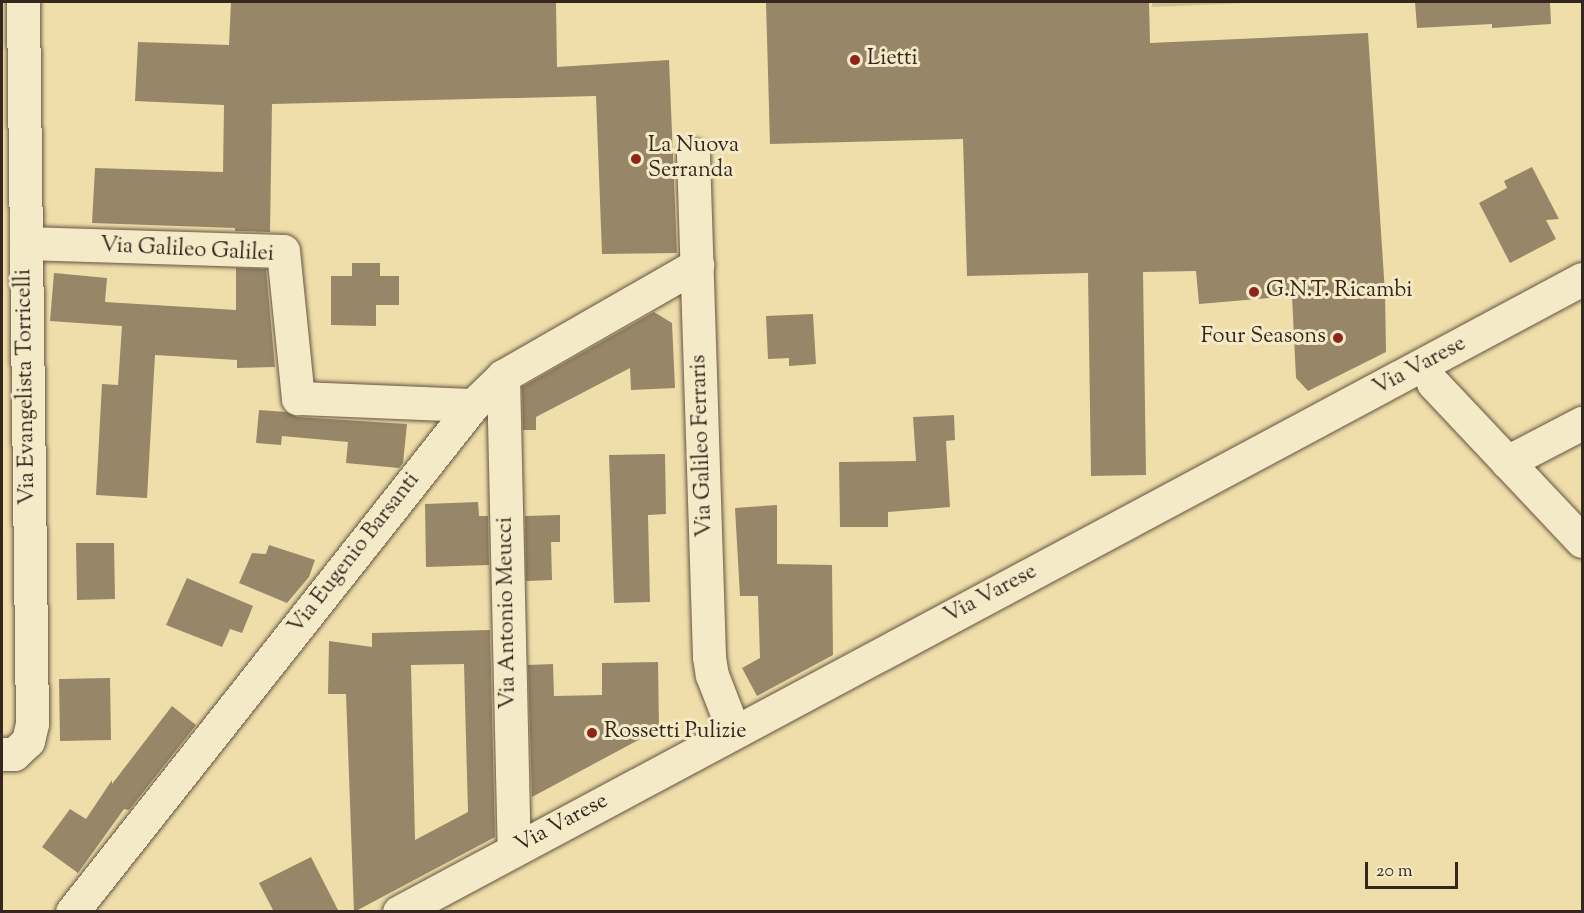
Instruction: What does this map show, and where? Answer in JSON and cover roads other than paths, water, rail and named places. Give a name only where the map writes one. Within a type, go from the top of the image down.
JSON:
[{"type":"street","name":"Via Evangelista Torricelli","points":[[2,754],[14,754],[28,741],[32,723],[15,510],[26,243],[12,81],[23,2]]},
{"type":"street","name":"Via Galileo Ferraris","points":[[693,155],[709,657],[712,675],[734,732]]},
{"type":"street","name":"Via Galileo Galilei","points":[[26,243],[283,251],[298,398],[473,405]]},
{"type":"street","name":"Via Eugenio Barsanti","points":[[72,912],[473,405],[503,376],[697,265]]},
{"type":"street","name":"Via Varese","points":[[399,912],[1582,279]]},
{"type":"street","name":"Via Varese","points":[[442,912],[1433,384],[1582,302]]},
{"type":"street","name":"Via Antonio Meucci","points":[[503,376],[514,850]]},
{"type":"street","points":[[1433,384],[1507,462],[1577,527]]},
{"type":"street","points":[[1507,462],[1582,423]]},
{"type":"place","name":"Lietti","points":[[855,60]]},
{"type":"place","name":"La Nuova Serranda","points":[[636,159]]},
{"type":"place","name":"G.N.T. Ricambi","points":[[1254,292]]},
{"type":"place","name":"Four Seasons","points":[[1338,338]]},
{"type":"place","name":"Rossetti Pulizie","points":[[592,733]]}]
